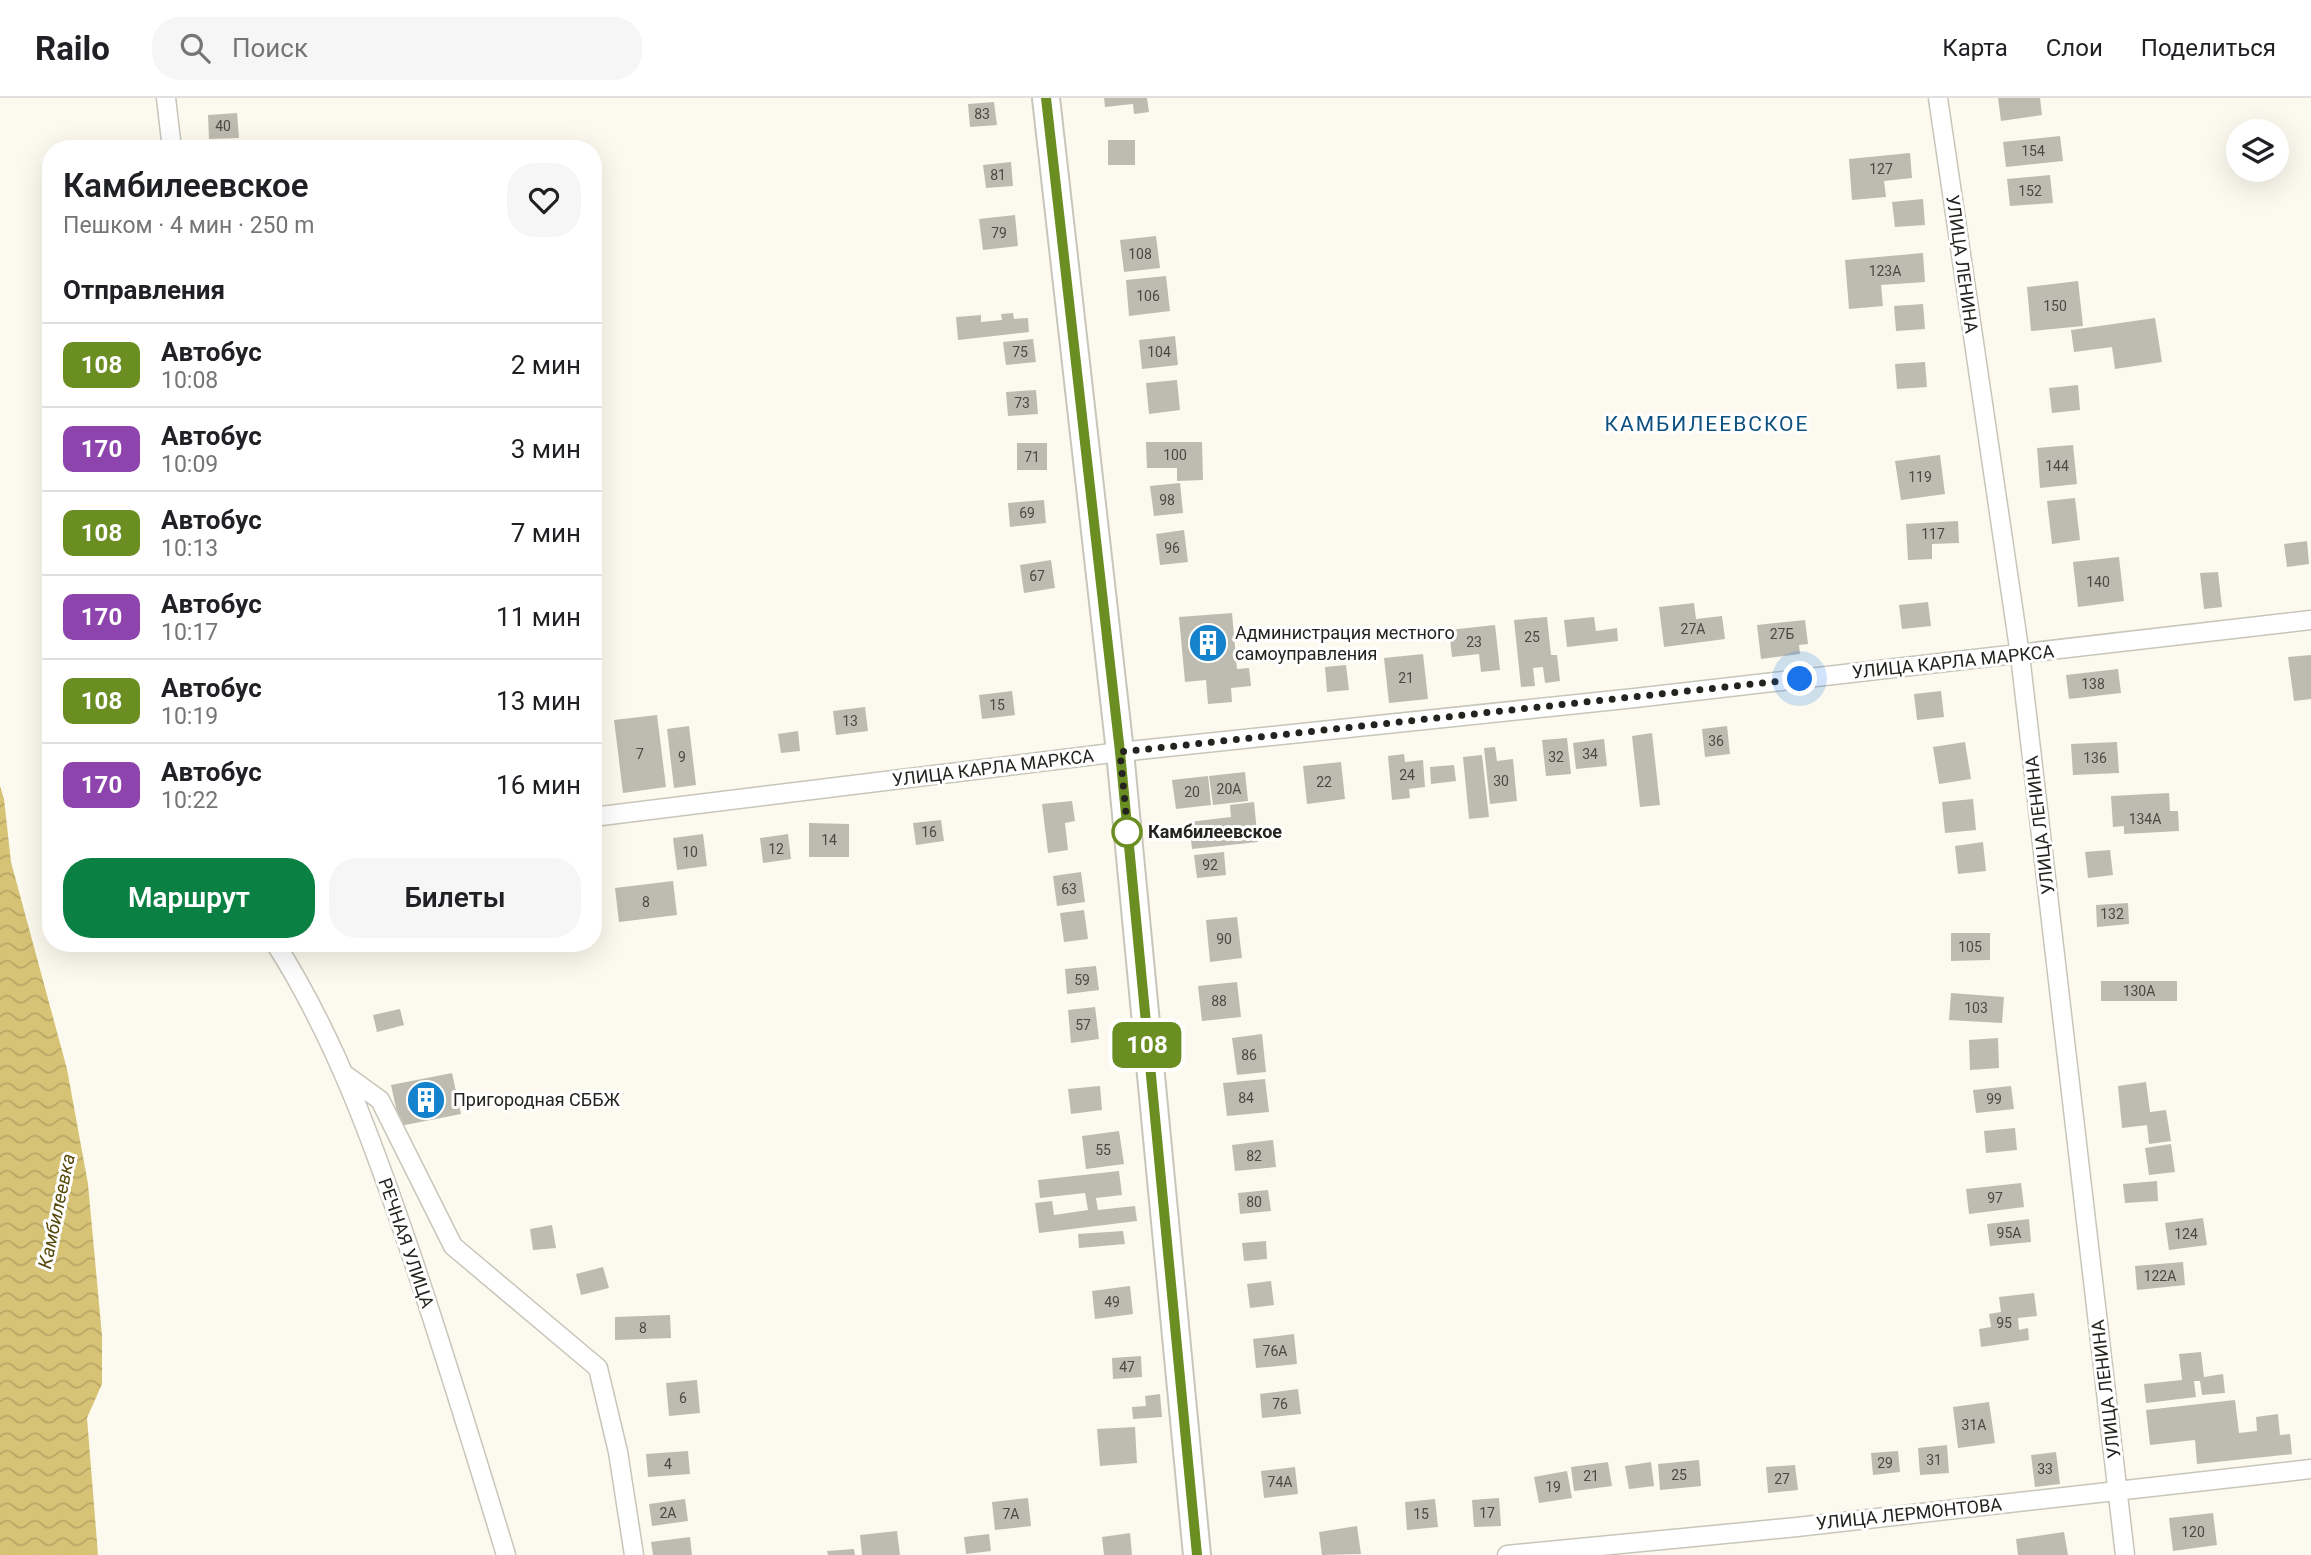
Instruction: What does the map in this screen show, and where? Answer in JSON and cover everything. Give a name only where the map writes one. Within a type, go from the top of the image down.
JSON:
[{"type":"street","points":[[166,98],[171,140]]},
{"type":"street","points":[[1046,98],[1120,752],[1197,1555]]},
{"type":"street","name":"УЛИЦА ЛЕНИНА","points":[[1938,98],[2020,654],[2125,1555]]},
{"type":"street","name":"УЛИЦА КАРЛА МАРКСА","points":[[602,816],[1120,752],[2311,620]]},
{"type":"street","name":"РЕЧНАЯ УЛИЦА","points":[[281,952],[297,978],[344,1074],[395,1208],[460,1400],[506,1555]]},
{"type":"street","points":[[344,1074],[380,1100],[453,1246],[598,1368],[618,1452],[634,1555]]},
{"type":"street","name":"УЛИЦА ЛЕРМОНТОВА","points":[[1507,1555],[1797,1527],[2311,1469]]},
{"type":"water","name":"Камбилеевка","points":[[0,786],[11,862],[67,1069],[88,1184],[102,1336],[102,1384],[87,1418],[98,1555],[0,1555]]},
{"type":"building","points":[[1104,98],[1147,98],[1149,112],[1134,114],[1133,104],[1105,107]]},
{"type":"building","points":[[1998,98],[2040,98],[2042,115],[2001,121]]},
{"type":"building","points":[[994,102],[997,125],[970,127],[968,104]]},
{"type":"building","points":[[237,113],[239,138],[209,139],[208,115]]},
{"type":"building","points":[[2060,136],[2063,161],[2006,167],[2003,142]]},
{"type":"building","points":[[1108,140],[1135,140],[1135,165],[1108,165]]},
{"type":"building","points":[[1910,153],[1912,178],[1884,181],[1886,197],[1852,200],[1849,159]]},
{"type":"building","points":[[1011,162],[1013,186],[986,188],[983,165]]},
{"type":"building","points":[[2050,175],[2053,203],[2010,206],[2007,179]]},
{"type":"building","points":[[1923,199],[1925,225],[1895,227],[1892,202]]},
{"type":"building","points":[[1015,215],[1018,246],[983,250],[979,219]]},
{"type":"building","points":[[1156,236],[1160,268],[1124,272],[1120,240]]},
{"type":"building","points":[[1923,253],[1925,282],[1881,285],[1883,306],[1849,309],[1845,260]]},
{"type":"building","points":[[1166,276],[1170,311],[1129,316],[1126,280]]},
{"type":"building","points":[[2078,281],[2083,326],[2031,331],[2027,287]]},
{"type":"building","points":[[1923,304],[1925,329],[1896,331],[1894,306]]},
{"type":"building","points":[[1013,313],[1014,319],[1028,318],[1029,332],[958,340],[956,317],[981,315],[981,322],[1002,320],[1001,314]]},
{"type":"building","points":[[2155,318],[2162,362],[2115,369],[2112,347],[2074,352],[2071,330]]},
{"type":"building","points":[[1175,336],[1178,365],[1142,369],[1139,340]]},
{"type":"building","points":[[1033,339],[1036,362],[1006,365],[1003,342]]},
{"type":"building","points":[[1925,362],[1927,387],[1897,389],[1895,364]]},
{"type":"building","points":[[1177,380],[1180,410],[1149,414],[1146,383]]},
{"type":"building","points":[[2078,385],[2080,410],[2052,413],[2049,388]]},
{"type":"building","points":[[1036,390],[1038,414],[1008,416],[1006,392]]},
{"type":"building","points":[[1146,442],[1202,442],[1203,480],[1177,481],[1177,468],[1147,468]]},
{"type":"building","points":[[1017,443],[1047,443],[1047,470],[1017,470]]},
{"type":"building","points":[[2073,445],[2077,484],[2040,488],[2037,448]]},
{"type":"building","points":[[1940,455],[1945,494],[1901,500],[1895,461]]},
{"type":"building","points":[[1180,483],[1183,513],[1154,516],[1150,486]]},
{"type":"building","points":[[2075,498],[2080,540],[2052,544],[2047,501]]},
{"type":"building","points":[[1044,500],[1046,523],[1010,527],[1008,503]]},
{"type":"building","points":[[1958,521],[1959,543],[1932,544],[1932,559],[1908,560],[1906,524]]},
{"type":"building","points":[[1184,530],[1188,562],[1160,565],[1156,534]]},
{"type":"building","points":[[2307,541],[2309,564],[2287,567],[2284,544]]},
{"type":"building","points":[[2119,557],[2124,601],[2078,607],[2073,562]]},
{"type":"building","points":[[1051,560],[1055,588],[1024,593],[1020,565]]},
{"type":"building","points":[[2218,572],[2222,607],[2204,609],[2200,573]]},
{"type":"building","points":[[1928,602],[1931,626],[1902,629],[1899,605]]},
{"type":"building","points":[[1694,603],[1696,619],[1722,616],[1725,639],[1664,647],[1659,607]]},
{"type":"building","name":"Администрация местного самоуправления","points":[[1232,613],[1237,669],[1249,668],[1251,686],[1231,688],[1232,702],[1208,704],[1206,680],[1185,682],[1179,617]]},
{"type":"building","points":[[1547,617],[1551,655],[1557,655],[1560,681],[1545,683],[1543,667],[1533,668],[1535,686],[1521,687],[1514,620]]},
{"type":"building","points":[[1594,617],[1596,631],[1617,628],[1618,641],[1567,647],[1564,620]]},
{"type":"building","points":[[1805,620],[1808,644],[1799,645],[1800,654],[1761,659],[1757,625]]},
{"type":"building","points":[[1495,625],[1500,670],[1481,672],[1479,654],[1452,657],[1449,630]]},
{"type":"building","points":[[1423,654],[1428,699],[1389,703],[1384,658]]},
{"type":"building","points":[[2311,655],[2311,699],[2294,701],[2288,657]]},
{"type":"building","points":[[1346,665],[1349,690],[1327,692],[1325,667]]},
{"type":"building","points":[[2118,669],[2121,693],[2069,699],[2066,675]]},
{"type":"building","points":[[1012,691],[1015,715],[982,719],[979,695]]},
{"type":"building","points":[[1941,691],[1944,717],[1917,720],[1914,694]]},
{"type":"building","points":[[865,707],[868,731],[836,735],[833,711]]},
{"type":"building","points":[[657,715],[666,787],[623,793],[614,720]]},
{"type":"building","points":[[689,726],[696,785],[674,788],[667,729]]},
{"type":"building","points":[[1727,726],[1730,754],[1705,757],[1702,729]]},
{"type":"building","points":[[798,731],[800,751],[781,753],[778,734]]},
{"type":"building","points":[[1652,733],[1660,805],[1640,807],[1632,736]]},
{"type":"building","points":[[1567,738],[1571,774],[1546,776],[1542,740]]},
{"type":"building","points":[[1604,739],[1607,766],[1576,769],[1573,743]]},
{"type":"building","points":[[1965,742],[1971,779],[1939,784],[1933,747]]},
{"type":"building","points":[[2117,742],[2119,773],[2073,775],[2071,744]]},
{"type":"building","points":[[1495,747],[1497,761],[1513,759],[1517,801],[1490,804],[1484,748]]},
{"type":"building","points":[[1404,754],[1405,762],[1423,760],[1425,787],[1409,789],[1410,798],[1392,800],[1388,756]]},
{"type":"building","points":[[1482,755],[1489,817],[1469,819],[1463,757]]},
{"type":"building","points":[[1341,762],[1345,799],[1307,804],[1303,766]]},
{"type":"building","points":[[1454,765],[1456,781],[1431,784],[1430,767]]},
{"type":"building","points":[[1245,772],[1248,801],[1213,805],[1209,776]]},
{"type":"building","points":[[1208,776],[1211,805],[1176,809],[1172,780]]},
{"type":"building","points":[[2169,793],[2170,811],[2178,811],[2179,831],[2124,834],[2124,826],[2113,827],[2111,796]]},
{"type":"building","points":[[1973,799],[1976,830],[1945,833],[1942,802]]},
{"type":"building","points":[[1072,801],[1075,821],[1065,823],[1068,850],[1048,853],[1042,804]]},
{"type":"building","points":[[1254,802],[1258,842],[1192,849],[1189,822],[1231,817],[1230,805]]},
{"type":"building","points":[[941,820],[944,841],[916,845],[913,823]]},
{"type":"building","points":[[809,823],[849,824],[849,857],[809,857]]},
{"type":"building","points":[[703,834],[707,866],[677,870],[673,838]]},
{"type":"building","points":[[788,834],[791,859],[763,863],[760,838]]},
{"type":"building","points":[[1983,842],[1986,871],[1958,874],[1955,846]]},
{"type":"building","points":[[2110,850],[2113,875],[2088,878],[2085,852]]},
{"type":"building","points":[[1224,852],[1226,875],[1197,878],[1194,855]]},
{"type":"building","points":[[1081,872],[1085,902],[1057,906],[1053,876]]},
{"type":"building","points":[[673,881],[677,915],[619,922],[615,888]]},
{"type":"building","points":[[2128,903],[2129,924],[2097,927],[2096,905]]},
{"type":"building","points":[[1084,910],[1088,939],[1064,942],[1060,913]]},
{"type":"building","points":[[1237,917],[1242,958],[1210,962],[1206,920]]},
{"type":"building","points":[[1951,933],[1990,933],[1990,960],[1951,961]]},
{"type":"building","points":[[1096,966],[1099,990],[1067,994],[1065,969]]},
{"type":"building","points":[[2101,981],[2177,981],[2177,1001],[2101,1001]]},
{"type":"building","points":[[1237,982],[1241,1017],[1202,1021],[1198,986]]},
{"type":"building","points":[[1951,993],[2004,997],[2002,1023],[1949,1020]]},
{"type":"building","points":[[1095,1007],[1099,1039],[1071,1043],[1068,1010]]},
{"type":"building","points":[[400,1009],[404,1025],[377,1032],[373,1015]]},
{"type":"building","points":[[1262,1034],[1266,1072],[1237,1075],[1232,1038]]},
{"type":"building","points":[[1998,1038],[1999,1068],[1970,1070],[1969,1040]]},
{"type":"building","name":"Пригородная СББЖ","points":[[452,1073],[461,1114],[400,1126],[391,1085]]},
{"type":"building","points":[[1265,1079],[1269,1112],[1227,1116],[1223,1083]]},
{"type":"building","points":[[2146,1082],[2150,1112],[2166,1110],[2171,1141],[2149,1144],[2147,1125],[2122,1128],[2118,1086]]},
{"type":"building","points":[[1100,1086],[1102,1110],[1071,1114],[1068,1089]]},
{"type":"building","points":[[2011,1086],[2014,1109],[1976,1113],[1973,1090]]},
{"type":"building","points":[[2015,1128],[2017,1150],[1986,1153],[1984,1131]]},
{"type":"building","points":[[1119,1131],[1124,1164],[1086,1169],[1082,1136]]},
{"type":"building","points":[[1273,1140],[1276,1167],[1235,1171],[1232,1145]]},
{"type":"building","points":[[2171,1144],[2175,1172],[2149,1175],[2145,1148]]},
{"type":"building","points":[[1119,1171],[1122,1195],[1096,1198],[1098,1210],[1135,1206],[1137,1221],[1039,1233],[1035,1203],[1052,1201],[1054,1215],[1088,1210],[1085,1193],[1040,1198],[1038,1180]]},
{"type":"building","points":[[2157,1181],[2158,1201],[2125,1203],[2123,1184]]},
{"type":"building","points":[[2021,1183],[2024,1207],[1969,1214],[1966,1189]]},
{"type":"building","points":[[1268,1190],[1271,1211],[1240,1214],[1238,1193]]},
{"type":"building","points":[[2203,1218],[2207,1245],[2169,1250],[2165,1223]]},
{"type":"building","points":[[2029,1219],[2031,1242],[1990,1246],[1987,1224]]},
{"type":"building","points":[[552,1225],[556,1248],[533,1250],[530,1229]]},
{"type":"building","points":[[1123,1231],[1125,1244],[1079,1248],[1078,1234]]},
{"type":"building","points":[[1266,1241],[1267,1259],[1244,1261],[1242,1243]]},
{"type":"building","points":[[2183,1262],[2185,1285],[2137,1290],[2135,1266]]},
{"type":"building","points":[[603,1267],[609,1288],[581,1295],[576,1274]]},
{"type":"building","points":[[1271,1281],[1274,1305],[1250,1308],[1247,1284]]},
{"type":"building","points":[[1130,1286],[1133,1314],[1095,1319],[1092,1291]]},
{"type":"building","points":[[2034,1293],[2037,1316],[2018,1318],[2019,1330],[2028,1328],[2029,1340],[1981,1347],[1979,1329],[1991,1327],[1989,1314],[2001,1312],[1999,1297]]},
{"type":"building","points":[[670,1315],[671,1338],[615,1340],[615,1317]]},
{"type":"building","points":[[1294,1334],[1297,1364],[1256,1368],[1253,1339]]},
{"type":"building","points":[[2201,1352],[2204,1377],[2223,1374],[2225,1393],[2202,1395],[2200,1381],[2194,1381],[2196,1397],[2146,1403],[2144,1384],[2182,1380],[2179,1354]]},
{"type":"building","points":[[1141,1356],[1142,1377],[1113,1379],[1112,1358]]},
{"type":"building","points":[[697,1380],[700,1413],[669,1416],[666,1383]]},
{"type":"building","points":[[1298,1389],[1301,1414],[1262,1418],[1260,1394]]},
{"type":"building","points":[[1160,1394],[1162,1417],[1133,1419],[1132,1407],[1146,1406],[1145,1396]]},
{"type":"building","points":[[2235,1400],[2239,1433],[2257,1431],[2256,1417],[2278,1414],[2280,1435],[2290,1434],[2292,1454],[2197,1464],[2195,1440],[2150,1445],[2146,1410]]},
{"type":"building","points":[[1989,1402],[1995,1443],[1958,1448],[1953,1407]]},
{"type":"building","points":[[1135,1427],[1137,1463],[1100,1466],[1097,1429]]},
{"type":"building","points":[[1947,1445],[1949,1473],[1920,1475],[1918,1448]]},
{"type":"building","points":[[688,1451],[690,1474],[648,1477],[646,1454]]},
{"type":"building","points":[[1898,1451],[1900,1472],[1873,1475],[1871,1453]]},
{"type":"building","points":[[2056,1452],[2060,1484],[2035,1487],[2031,1455]]},
{"type":"building","points":[[1699,1460],[1701,1486],[1660,1490],[1658,1464]]},
{"type":"building","points":[[1608,1462],[1612,1486],[1574,1491],[1571,1467]]},
{"type":"building","points":[[1651,1462],[1654,1486],[1629,1489],[1625,1466]]},
{"type":"building","points":[[1795,1465],[1798,1490],[1768,1493],[1766,1467]]},
{"type":"building","points":[[1295,1467],[1298,1494],[1264,1498],[1261,1471]]},
{"type":"building","points":[[1567,1471],[1572,1498],[1539,1503],[1534,1477]]},
{"type":"building","points":[[1028,1498],[1031,1526],[995,1530],[992,1502]]},
{"type":"building","points":[[1499,1498],[1501,1526],[1474,1527],[1472,1500]]},
{"type":"building","points":[[685,1499],[688,1521],[652,1526],[649,1504]]},
{"type":"building","points":[[1435,1499],[1438,1527],[1407,1530],[1405,1502]]},
{"type":"building","points":[[2213,1513],[2217,1545],[2173,1551],[2169,1518]]},
{"type":"building","points":[[1357,1526],[1361,1554],[1322,1555],[1319,1532]]},
{"type":"building","points":[[897,1531],[900,1555],[862,1555],[860,1535]]},
{"type":"building","points":[[2064,1532],[2068,1555],[2018,1555],[2016,1539]]},
{"type":"building","points":[[1130,1533],[1132,1555],[1104,1555],[1102,1537]]},
{"type":"building","points":[[989,1534],[991,1551],[966,1554],[964,1537]]},
{"type":"building","points":[[690,1537],[692,1555],[653,1555],[651,1542]]},
{"type":"building","points":[[854,1549],[855,1555],[828,1555],[827,1551]]},
{"type":"bus line","name":"108","points":[[1046,98],[1120,752],[1197,1555]]},
{"type":"place","name":"Администрация местного самоуправления","points":[[1208,643]]},
{"type":"place","name":"Камбилеевское","points":[[1127,832]]},
{"type":"place","name":"Пригородная СББЖ","points":[[426,1100]]},
{"type":"district","name":"КАМБИЛЕЕВСКОЕ","points":[[1707,424]]},
{"type":"route","points":[[1127,832],[1128,834],[1120,752],[1800,679]]}]
